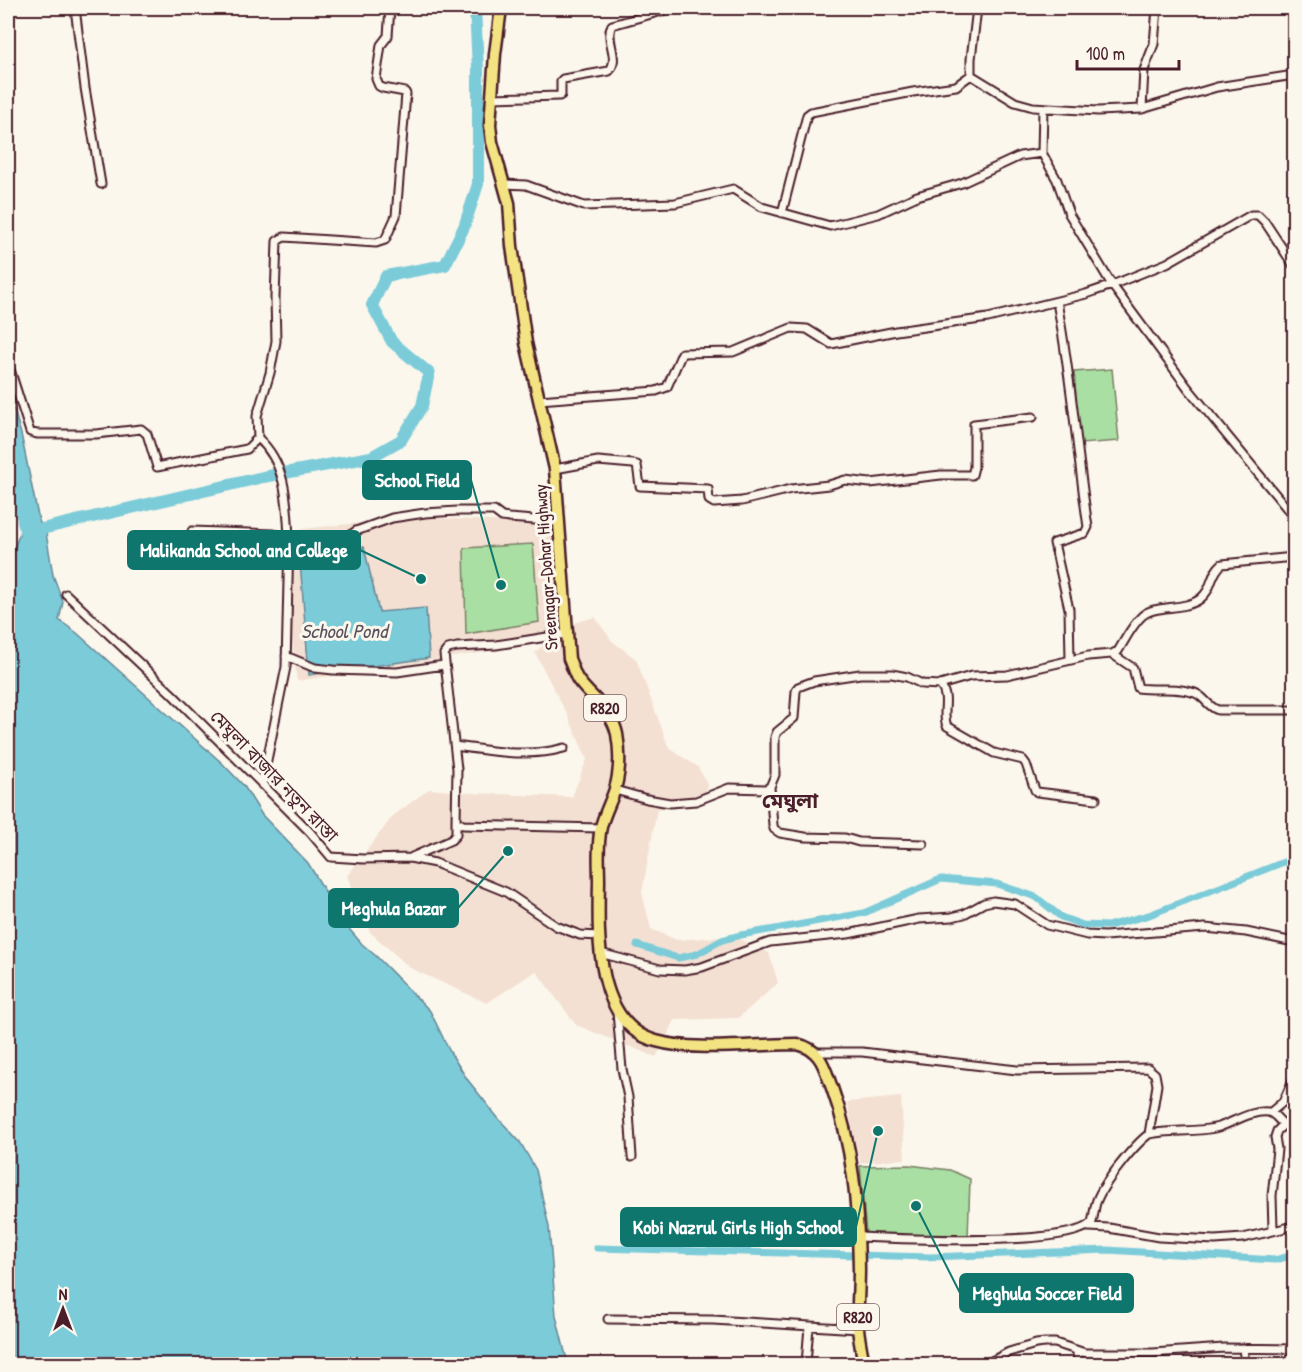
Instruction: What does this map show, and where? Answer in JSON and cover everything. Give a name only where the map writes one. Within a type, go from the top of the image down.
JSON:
[{"type":"main road","name":"Sreenagar-Dohar Highway","points":[[501,8],[490,125],[492,142],[510,206],[512,246],[526,343],[555,469],[569,659],[577,678],[614,722],[618,753],[618,776],[601,828],[599,852],[599,936],[606,982],[621,1016],[633,1030],[655,1041],[707,1046],[797,1044],[816,1052]]},
{"type":"main road","name":"R820","points":[[816,1052],[839,1107],[850,1153],[858,1240],[858,1329],[864,1365]]},
{"type":"street","points":[[75,8],[101,184]]},
{"type":"street","points":[[262,785],[286,666],[289,538],[285,484],[267,446],[258,438],[257,416],[270,373],[276,341],[277,241],[284,237],[376,243],[385,240],[396,216],[406,94],[379,86],[376,79],[381,45],[388,36],[390,8]]},
{"type":"street","points":[[492,98],[559,96],[563,79],[609,71],[614,63],[609,31],[612,25],[673,8]]},
{"type":"street","points":[[971,75],[977,8]]},
{"type":"street","points":[[1142,109],[1144,70],[1154,44],[1157,8]]},
{"type":"street","points":[[971,75],[1015,102],[1043,108],[1098,111],[1142,109],[1217,87],[1294,75]]},
{"type":"street","points":[[782,213],[800,138],[807,115],[811,112],[956,86],[971,75]]},
{"type":"street","points":[[1043,108],[1042,153],[1057,180],[1069,214],[1112,285],[1188,388],[1294,517]]},
{"type":"street","points":[[504,184],[526,185],[584,206],[675,203],[733,189],[762,207],[830,226],[878,214],[917,196],[962,183],[1020,156],[1042,153]]},
{"type":"street","points":[[539,400],[656,391],[667,387],[682,353],[733,352],[791,328],[807,329],[831,344],[896,331],[988,318],[1057,302],[1112,285],[1167,263],[1245,216],[1258,215],[1265,222],[1294,266]]},
{"type":"street","points":[[1057,302],[1067,356],[1088,527],[1085,533],[1054,543],[1069,609],[1070,660]]},
{"type":"street","points":[[8,363],[30,432],[96,434],[141,429],[147,434],[157,467],[247,449],[258,438]]},
{"type":"street","points":[[555,469],[598,461],[633,464],[639,469],[640,486],[708,489],[710,500],[714,503],[741,501],[791,489],[829,485],[845,480],[870,483],[940,475],[972,475],[974,424],[1034,417]]},
{"type":"street","points":[[192,531],[274,534],[289,538],[342,537],[351,536],[356,531],[392,518],[457,511],[494,511],[502,517],[560,522]]},
{"type":"street","points":[[923,844],[805,837],[780,833],[774,829],[770,787],[775,775],[775,737],[777,732],[794,718],[798,687],[814,681],[860,674],[892,674],[907,677],[922,684],[940,685],[971,676],[1007,675],[1070,660],[1112,654],[1118,651],[1141,617],[1148,612],[1193,604],[1203,597],[1211,588],[1214,573],[1222,564],[1294,557]]},
{"type":"street","name":"মেঘুলা বাজার নতুন রাস্তা","points":[[66,594],[171,693],[331,857],[410,858],[435,862],[506,892],[556,926],[580,935],[599,936]]},
{"type":"street","points":[[410,858],[452,840],[456,835],[457,768],[444,654],[448,649],[456,647],[496,645],[566,633]]},
{"type":"street","points":[[1112,654],[1133,668],[1138,688],[1171,690],[1179,688],[1199,694],[1212,708],[1218,710],[1294,710]]},
{"type":"street","points":[[286,656],[315,668],[333,670],[397,672],[444,665]]},
{"type":"street","points":[[940,685],[946,700],[947,726],[994,753],[1023,760],[1035,790],[1040,793],[1095,799]]},
{"type":"street","points":[[455,746],[526,754],[544,753],[564,748]]},
{"type":"street","points":[[615,790],[647,799],[670,802],[696,801],[729,788],[770,787]]},
{"type":"street","points":[[456,821],[463,825],[601,828]]},
{"type":"street","points":[[600,953],[660,969],[685,970],[716,962],[770,942],[848,934],[919,919],[952,917],[993,901],[1015,904],[1047,925],[1087,935],[1105,936],[1205,928],[1246,932],[1294,942]]},
{"type":"street","points":[[616,1006],[622,1069],[628,1097],[632,1157]]},
{"type":"street","points":[[816,1052],[862,1052],[1017,1070],[1148,1068],[1155,1074],[1157,1085],[1149,1134],[1132,1151],[1105,1186],[1095,1205],[1089,1227]]},
{"type":"street","points":[[1149,1134],[1216,1128],[1256,1113],[1271,1112],[1283,1102],[1294,1078]]},
{"type":"street","points":[[1271,1112],[1283,1125],[1294,1128]]},
{"type":"street","points":[[1273,1229],[1272,1196],[1277,1149],[1275,1137],[1283,1125]]},
{"type":"street","points":[[858,1240],[1000,1239],[1072,1232],[1089,1227],[1109,1228],[1159,1237],[1243,1238],[1273,1229],[1294,1226]]},
{"type":"street","points":[[608,1319],[713,1320],[858,1329]]},
{"type":"street","points":[[806,1365],[809,1326]]},
{"type":"street","points":[[986,1365],[1009,1352],[1036,1344],[1055,1343],[1077,1352],[1145,1354],[1198,1348],[1294,1349]]},
{"type":"street","points":[[1243,1348],[1245,1365]]},
{"type":"street","points":[[1077,1352],[1078,1365]]},
{"type":"shaded area","points":[[418,517],[553,524],[561,627],[595,617],[612,641],[636,659],[669,748],[698,767],[708,786],[701,805],[657,809],[642,893],[651,929],[677,940],[733,936],[769,953],[778,983],[738,1018],[675,1020],[656,1057],[576,1025],[536,971],[487,1003],[410,968],[370,932],[347,876],[393,816],[429,789],[572,797],[587,759],[567,714],[535,653],[545,643],[297,681],[278,528],[282,531]]},
{"type":"shaded area","points":[[901,1097],[905,1159],[860,1163],[847,1102]]},
{"type":"green space","points":[[1112,369],[1119,441],[1080,444],[1074,372]]},
{"type":"green space","points":[[533,544],[539,622],[466,634],[464,548]]},
{"type":"green space","points":[[909,1165],[950,1170],[970,1179],[968,1237],[866,1234],[860,1166]]},
{"type":"water","points":[[8,389],[21,434],[39,521],[46,533],[53,575],[63,602],[59,620],[77,633],[222,763],[244,786],[262,815],[308,863],[344,923],[362,944],[430,1011],[450,1052],[467,1079],[520,1142],[536,1170],[549,1227],[556,1316],[568,1364],[8,1364],[8,564],[24,522],[22,502],[8,445]]},
{"type":"water","name":"School Pond","points":[[364,547],[379,612],[426,608],[429,658],[309,675],[299,549]]},
{"type":"waterway","points":[[29,532],[263,477],[371,457],[401,440],[422,406],[429,373],[392,342],[372,305],[386,276],[445,265],[464,227],[478,184],[478,69],[475,8]]},
{"type":"waterway","points":[[8,443],[26,536]]},
{"type":"waterway","points":[[637,945],[678,958],[697,954],[722,940],[741,935],[864,913],[941,879],[997,884],[1036,897],[1061,917],[1083,925],[1108,926],[1149,915],[1294,858]]},
{"type":"waterway","points":[[597,1248],[930,1257],[1107,1250],[1275,1260],[1294,1255]]},
{"type":"place","name":"Malikanda School and College","points":[[421,579]]},
{"type":"place","name":"School Field","points":[[501,585]]},
{"type":"place","name":"Meghula Bazar","points":[[508,851]]},
{"type":"place","name":"Kobi Nazrul Girls High School","points":[[878,1131]]},
{"type":"place","name":"Meghula Soccer Field","points":[[916,1206]]},
{"type":"district","name":"মেঘুলা","points":[[790,801]]}]
